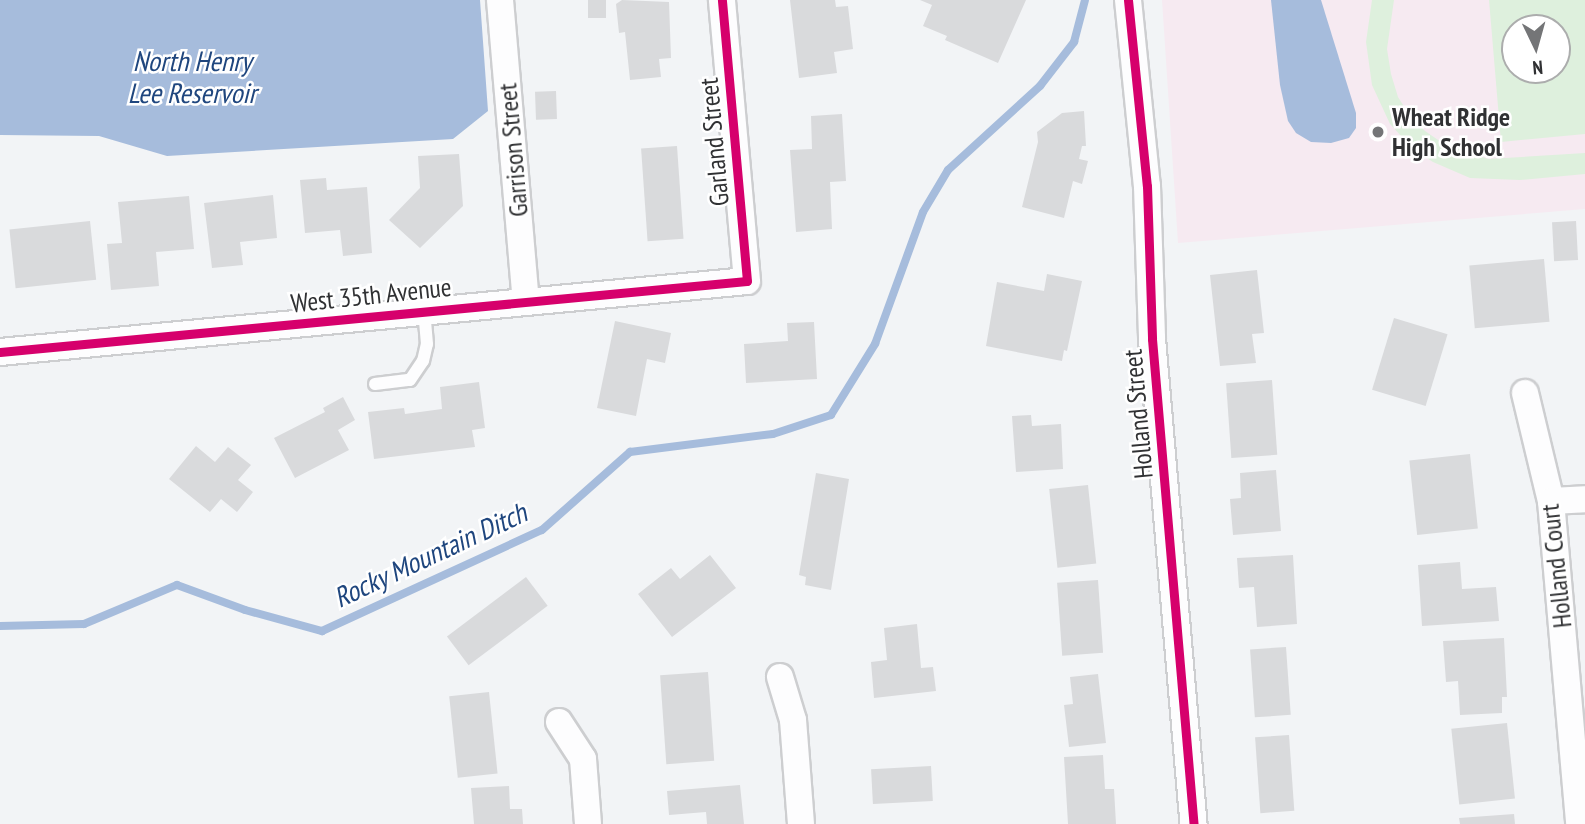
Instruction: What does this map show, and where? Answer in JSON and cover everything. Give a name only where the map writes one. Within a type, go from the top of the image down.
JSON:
[{"type":"street","name":"Garrison Street","points":[[500,0],[526,301]]},
{"type":"street","name":"Garland Street","points":[[722,0],[747,281]]},
{"type":"street","name":"Holland Street","points":[[1128,0],[1147,186],[1152,339],[1194,824]]},
{"type":"street","name":"West 35th Avenue","points":[[0,352],[747,281]]},
{"type":"street","name":"Holland Court","points":[[1525,393],[1552,501],[1579,824]]},
{"type":"street","points":[[1552,501],[1585,499]]},
{"type":"street","points":[[780,677],[793,720],[801,824]]},
{"type":"street","points":[[559,722],[583,759],[588,824]]},
{"type":"lane","points":[[374,384],[410,380],[423,361],[427,344],[424,311]]},
{"type":"shaded area","name":"Wheat Ridge High School","points":[[1162,0],[1585,0],[1585,209],[1178,243]]},
{"type":"green space","points":[[1372,0],[1394,0],[1387,49],[1391,74],[1398,97],[1410,116],[1425,131],[1444,144],[1488,159],[1585,153],[1585,174],[1520,180],[1470,178],[1433,162],[1413,149],[1390,124],[1372,85],[1366,42]]},
{"type":"green space","points":[[1489,0],[1585,0],[1585,134],[1501,142]]},
{"type":"water","name":"North Henry Lee Reservoir","points":[[0,0],[480,0],[488,111],[453,139],[167,156],[99,136],[0,135]]},
{"type":"water","points":[[1271,0],[1321,0],[1356,113],[1356,128],[1349,138],[1331,143],[1311,142],[1296,133],[1288,121],[1280,85]]},
{"type":"building","points":[[588,0],[606,0],[606,18],[588,18]]},
{"type":"building","points":[[622,0],[669,2],[671,58],[659,59],[661,77],[630,80],[625,32],[619,33],[616,4]]},
{"type":"building","points":[[790,0],[835,0],[836,7],[848,6],[853,49],[834,52],[837,73],[799,78]]},
{"type":"building","points":[[920,0],[1026,0],[998,63],[945,40],[947,36],[923,26],[932,5]]},
{"type":"building","points":[[556,91],[557,119],[536,120],[535,92]]},
{"type":"building","points":[[1084,111],[1086,146],[1082,146],[1079,159],[1088,161],[1082,184],[1073,181],[1064,218],[1022,207],[1038,142],[1037,132],[1062,113]]},
{"type":"building","points":[[842,114],[846,181],[830,182],[832,229],[796,232],[790,150],[812,149],[811,116]]},
{"type":"building","points":[[677,146],[683,239],[648,241],[641,149]]},
{"type":"building","points":[[459,154],[463,206],[420,248],[389,220],[420,188],[418,156]]},
{"type":"building","points":[[326,178],[327,190],[367,187],[372,253],[343,256],[340,230],[305,233],[300,180]]},
{"type":"building","points":[[273,195],[277,238],[240,242],[243,265],[212,268],[204,203]]},
{"type":"building","points":[[189,196],[194,249],[156,252],[159,286],[111,290],[107,244],[122,243],[118,202]]},
{"type":"building","points":[[90,221],[96,280],[16,288],[9,229]]},
{"type":"building","points":[[1576,221],[1578,260],[1554,261],[1552,222]]},
{"type":"building","points":[[1544,259],[1549,322],[1475,328],[1469,266]]},
{"type":"building","points":[[1257,270],[1264,333],[1252,334],[1256,363],[1220,366],[1210,275]]},
{"type":"building","points":[[1047,274],[1082,281],[1067,351],[1064,350],[1062,361],[986,346],[997,282],[1044,291]]},
{"type":"building","points":[[1394,318],[1448,334],[1426,406],[1372,390]]},
{"type":"building","points":[[615,321],[671,333],[665,363],[647,359],[636,416],[597,408]]},
{"type":"building","points":[[814,322],[817,379],[746,383],[744,344],[788,341],[787,323]]},
{"type":"building","points":[[1272,380],[1277,455],[1231,458],[1226,383]]},
{"type":"building","points":[[479,382],[485,428],[472,430],[475,447],[374,459],[368,412],[404,408],[405,414],[442,409],[440,387]]},
{"type":"building","points":[[343,397],[355,420],[338,430],[349,450],[295,478],[274,438],[325,412],[323,408]]},
{"type":"building","points":[[1031,415],[1032,426],[1061,424],[1063,469],[1016,472],[1012,416]]},
{"type":"building","points":[[196,446],[215,462],[228,447],[251,465],[238,480],[253,492],[237,512],[221,499],[210,512],[169,479]]},
{"type":"building","points":[[1470,454],[1478,529],[1417,535],[1409,460]]},
{"type":"building","points":[[1276,470],[1281,531],[1233,535],[1230,499],[1241,498],[1240,473]]},
{"type":"building","points":[[816,473],[849,479],[831,590],[805,585],[806,577],[799,575]]},
{"type":"building","points":[[1088,485],[1096,564],[1057,568],[1049,489]]},
{"type":"building","points":[[710,555],[736,588],[672,637],[638,594],[671,568],[680,579]]},
{"type":"building","points":[[1293,555],[1297,624],[1257,627],[1254,587],[1239,588],[1237,558]]},
{"type":"building","points":[[1460,562],[1462,589],[1496,587],[1499,621],[1422,626],[1418,565]]},
{"type":"building","points":[[526,577],[548,606],[469,665],[447,637]]},
{"type":"building","points":[[1098,580],[1103,653],[1062,656],[1057,583]]},
{"type":"building","points":[[917,624],[921,668],[933,667],[936,691],[874,698],[871,662],[887,660],[884,628]]},
{"type":"building","points":[[1504,638],[1507,697],[1502,697],[1502,713],[1460,715],[1458,681],[1446,682],[1443,641]]},
{"type":"building","points":[[1286,647],[1291,715],[1255,717],[1250,650]]},
{"type":"building","points":[[708,672],[714,761],[666,764],[660,675]]},
{"type":"building","points":[[1098,674],[1106,743],[1069,747],[1064,705],[1073,704],[1070,677]]},
{"type":"building","points":[[489,692],[498,774],[458,778],[449,696]]},
{"type":"building","points":[[1507,723],[1515,799],[1459,804],[1451,729]]},
{"type":"building","points":[[1289,735],[1294,811],[1260,813],[1255,737]]},
{"type":"building","points":[[1103,755],[1105,789],[1114,789],[1116,824],[1068,824],[1064,757]]},
{"type":"building","points":[[931,766],[933,801],[873,804],[871,769]]},
{"type":"building","points":[[740,785],[744,824],[707,824],[706,812],[669,815],[667,791]]},
{"type":"building","points":[[509,786],[510,809],[522,809],[523,824],[474,824],[471,788]]},
{"type":"building","points":[[1514,814],[1515,824],[1460,824],[1459,818]]},
{"type":"waterway","name":"Rocky Mountain Ditch","points":[[0,626],[84,624],[177,585],[245,610],[322,631],[542,530],[630,452],[773,434],[831,415],[875,344],[923,212],[948,170],[1040,86],[1074,42],[1085,0]]},
{"type":"cycle path","points":[[0,352],[747,281],[722,0]]},
{"type":"cycle path","points":[[1128,0],[1147,186],[1152,339],[1194,824]]},
{"type":"place","name":"Wheat Ridge High School","points":[[1378,132]]}]
